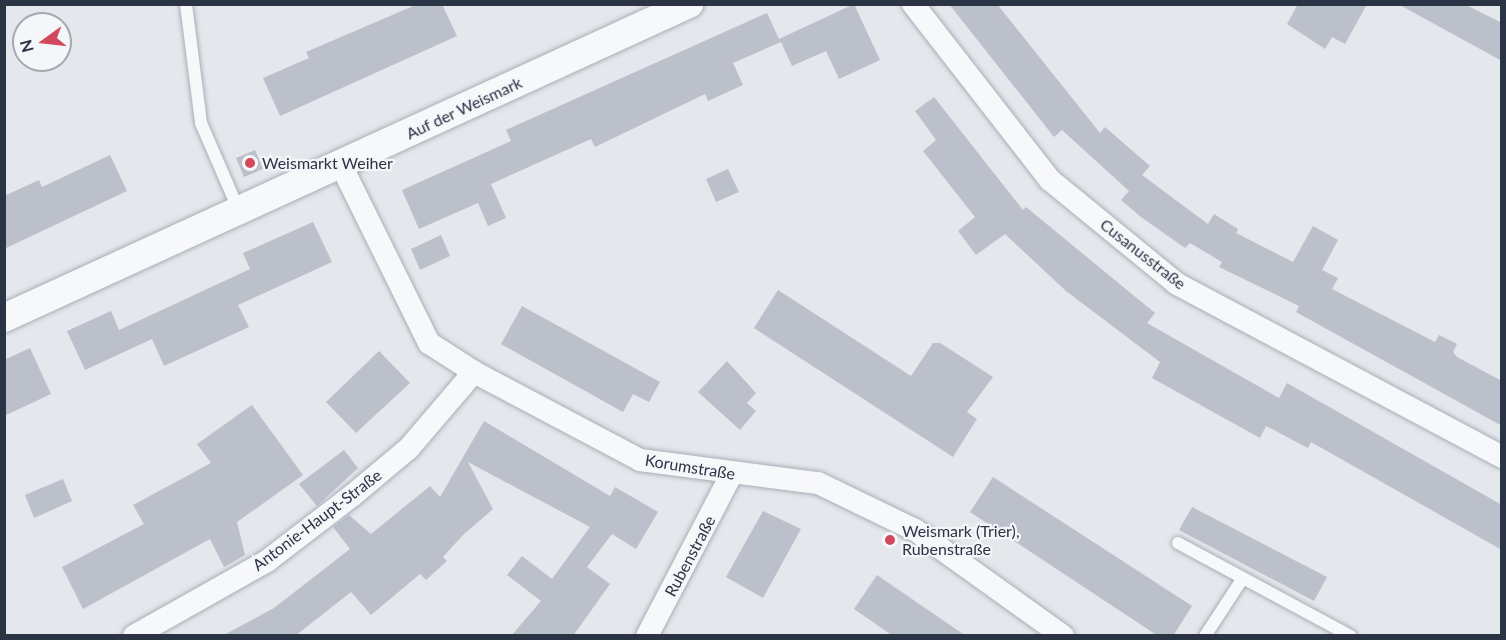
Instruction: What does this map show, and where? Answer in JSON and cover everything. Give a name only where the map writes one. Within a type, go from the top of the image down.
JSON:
[{"type":"street","name":"Auf der Weismark","points":[[4,318],[689,4]]},
{"type":"street","name":"Cusanusstraße","points":[[913,4],[1050,180],[1177,284],[1502,457]]},
{"type":"street","name":"Korumstraße","points":[[342,165],[429,343],[474,372],[640,460],[731,475],[818,483],[921,534],[1063,636]]},
{"type":"street","name":"Antonie-Haupt-Straße","points":[[134,636],[267,561],[353,495],[409,448],[474,372]]},
{"type":"street","name":"Rubenstraße","points":[[647,636],[731,475]]},
{"type":"lane","points":[[186,4],[201,123],[239,212]]},
{"type":"lane","points":[[1178,543],[1351,636]]},
{"type":"lane","points":[[1205,636],[1243,578]]},
{"type":"building","points":[[418,4],[442,4],[457,36],[280,116],[263,78],[309,58],[306,52]]},
{"type":"building","points":[[854,4],[880,60],[839,79],[826,51],[792,66],[781,42],[733,63],[743,85],[708,101],[705,94],[595,147],[591,139],[491,184],[506,218],[488,226],[478,203],[419,229],[402,190],[511,141],[506,130],[767,13],[779,39]]},
{"type":"building","points":[[949,4],[997,4],[1100,133],[1105,127],[1150,166],[1142,175],[1208,224],[1214,214],[1238,229],[1236,233],[1293,262],[1313,226],[1338,240],[1322,270],[1338,278],[1332,289],[1435,342],[1439,335],[1457,344],[1453,352],[1457,357],[1502,381],[1502,426],[1296,312],[1299,306],[1219,267],[1222,262],[1190,243],[1185,248],[1141,217],[1121,200],[1129,191],[1062,130],[1054,137]]},
{"type":"building","points":[[1298,4],[1367,4],[1345,44],[1332,37],[1325,49],[1287,24]]},
{"type":"building","points":[[1398,4],[1464,4],[1502,23],[1502,61]]},
{"type":"building","points":[[934,97],[1023,210],[1026,207],[1155,313],[1147,323],[1279,398],[1287,383],[1502,505],[1502,550],[1311,442],[1308,448],[1266,426],[1260,438],[1152,378],[1160,362],[1066,291],[1005,234],[976,255],[958,231],[975,217],[923,151],[936,140],[915,111]]},
{"type":"building","name":"Weismarkt Weiher","points":[[255,150],[263,169],[244,177],[236,158]]},
{"type":"building","points":[[110,155],[127,191],[4,249],[4,196],[39,180],[42,187]]},
{"type":"building","points":[[728,169],[739,192],[716,202],[706,179]]},
{"type":"building","points":[[313,222],[332,262],[238,305],[249,327],[164,366],[152,339],[85,370],[67,331],[111,311],[119,330],[250,269],[243,253]]},
{"type":"building","points":[[441,235],[450,256],[420,270],[411,249]]},
{"type":"building","points":[[778,290],[911,376],[933,343],[940,343],[993,377],[967,412],[977,419],[953,457],[754,328]]},
{"type":"building","points":[[522,306],[660,382],[649,402],[633,394],[623,412],[501,344]]},
{"type":"building","points":[[30,348],[51,394],[4,416],[4,360]]},
{"type":"building","points":[[379,351],[410,383],[356,433],[326,402]]},
{"type":"building","points":[[727,361],[756,393],[747,403],[756,411],[740,430],[698,392]]},
{"type":"building","points":[[252,405],[303,475],[237,522],[245,555],[224,567],[210,539],[83,609],[62,567],[144,524],[133,505],[211,463],[197,444]]},
{"type":"building","points":[[484,421],[610,496],[615,487],[658,512],[636,549],[612,534],[587,567],[610,584],[573,636],[511,636],[541,601],[507,575],[522,556],[552,579],[590,527],[468,462],[493,509],[463,535],[443,557],[447,561],[426,580],[420,574],[371,615],[351,592],[295,636],[222,636],[274,608],[350,549],[333,527],[349,515],[371,534],[430,486],[440,497]]},
{"type":"building","points":[[344,450],[358,468],[317,506],[299,484]]},
{"type":"building","points":[[993,477],[1192,606],[1173,636],[1158,636],[970,512]]},
{"type":"building","points":[[63,479],[72,501],[34,518],[25,495]]},
{"type":"building","points":[[1192,507],[1327,577],[1314,601],[1179,530]]},
{"type":"building","points":[[763,511],[801,529],[763,598],[726,577]]},
{"type":"building","points":[[877,575],[966,636],[893,636],[854,609]]},
{"type":"place","name":"Weismarkt Weiher","points":[[250,163]]},
{"type":"place","name":"Weismark (Trier), Rubenstraße","points":[[890,540]]}]
